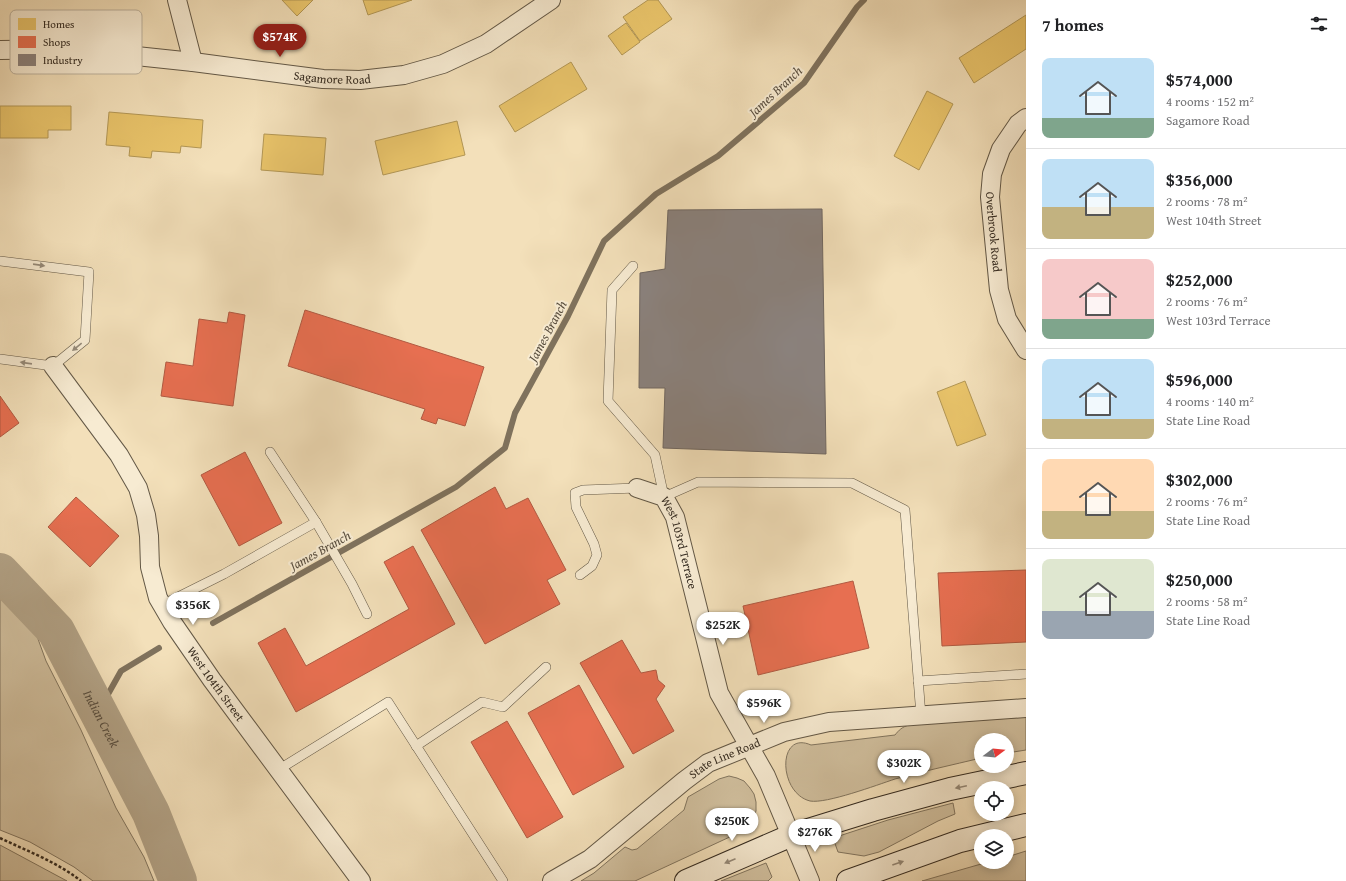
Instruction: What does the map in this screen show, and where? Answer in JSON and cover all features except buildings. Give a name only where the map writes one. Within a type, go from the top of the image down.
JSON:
[{"type":"main road","points":[[686,881],[792,835],[873,810],[950,789],[1026,773]]},
{"type":"main road","points":[[848,881],[960,841],[1026,825]]},
{"type":"street","points":[[178,0],[194,62]]},
{"type":"street","name":"Sagamore Road","points":[[142,57],[194,62],[323,79],[360,80],[404,75],[442,64],[486,44],[551,0]]},
{"type":"street","name":"Overbrook Road","points":[[1026,118],[1018,124],[1001,149],[992,174],[990,197],[999,290],[1007,319],[1026,350]]},
{"type":"street","name":"West 104th Street","points":[[53,366],[119,455],[138,488],[146,515],[149,536],[150,567],[158,598],[172,622],[212,680],[361,881]]},
{"type":"street","name":"West 103rd Terrace","points":[[637,488],[664,497],[676,517],[719,693],[766,776],[810,881]]},
{"type":"street","name":"State Line Road","points":[[552,881],[590,859],[708,763],[784,732],[829,722],[1026,708]]},
{"type":"lane","points":[[0,261],[90,272],[85,340],[53,366],[0,359]]},
{"type":"lane","points":[[634,266],[612,290],[608,401],[655,455],[664,497],[698,482],[852,483],[905,510],[921,716]]},
{"type":"lane","points":[[270,452],[321,530],[352,584],[367,614]]},
{"type":"lane","points":[[580,575],[592,566],[597,555],[594,544],[576,508],[575,493],[583,490],[637,488]]},
{"type":"lane","points":[[162,605],[224,574],[316,522]]},
{"type":"lane","points":[[416,746],[482,702],[503,707],[546,667]]},
{"type":"lane","points":[[918,681],[1026,674]]},
{"type":"lane","points":[[278,770],[388,702],[502,881]]},
{"type":"path","points":[[0,838],[37,855],[72,874],[81,881]]},
{"type":"shaded area","points":[[0,582],[29,614],[46,661],[81,730],[116,808],[144,857],[154,881],[93,881],[74,867],[30,842],[0,830]]},
{"type":"shaded area","points":[[1026,717],[1026,750],[1014,752],[1014,733],[974,733],[974,760],[895,779],[828,800],[810,801],[799,796],[792,787],[787,776],[786,764],[787,754],[792,746],[800,743],[811,745],[895,735],[901,729],[909,725]]},
{"type":"shaded area","points":[[729,776],[744,781],[754,794],[756,811],[750,825],[734,835],[635,881],[581,881],[594,873],[625,847],[632,850],[637,849],[684,810],[688,797],[719,779]]},
{"type":"shaded area","points":[[953,803],[955,814],[938,821],[879,852],[864,856],[838,852],[833,838],[888,820]]},
{"type":"shaded area","points":[[0,845],[67,881],[0,881]]},
{"type":"shaded area","points":[[1026,851],[1026,881],[922,881],[974,866],[974,869],[1014,869],[1014,855]]},
{"type":"shaded area","points":[[766,863],[772,877],[768,881],[721,881]]},
{"type":"waterway","name":"James Branch","points":[[213,623],[456,487],[505,448],[515,413],[568,316],[604,241],[656,194],[718,156],[804,83],[857,7],[864,0]]},
{"type":"waterway","name":"Indian Creek","points":[[0,572],[56,631],[151,813],[178,881]]},
{"type":"waterway","name":"James Branch","points":[[98,712],[121,671],[159,648]]}]
